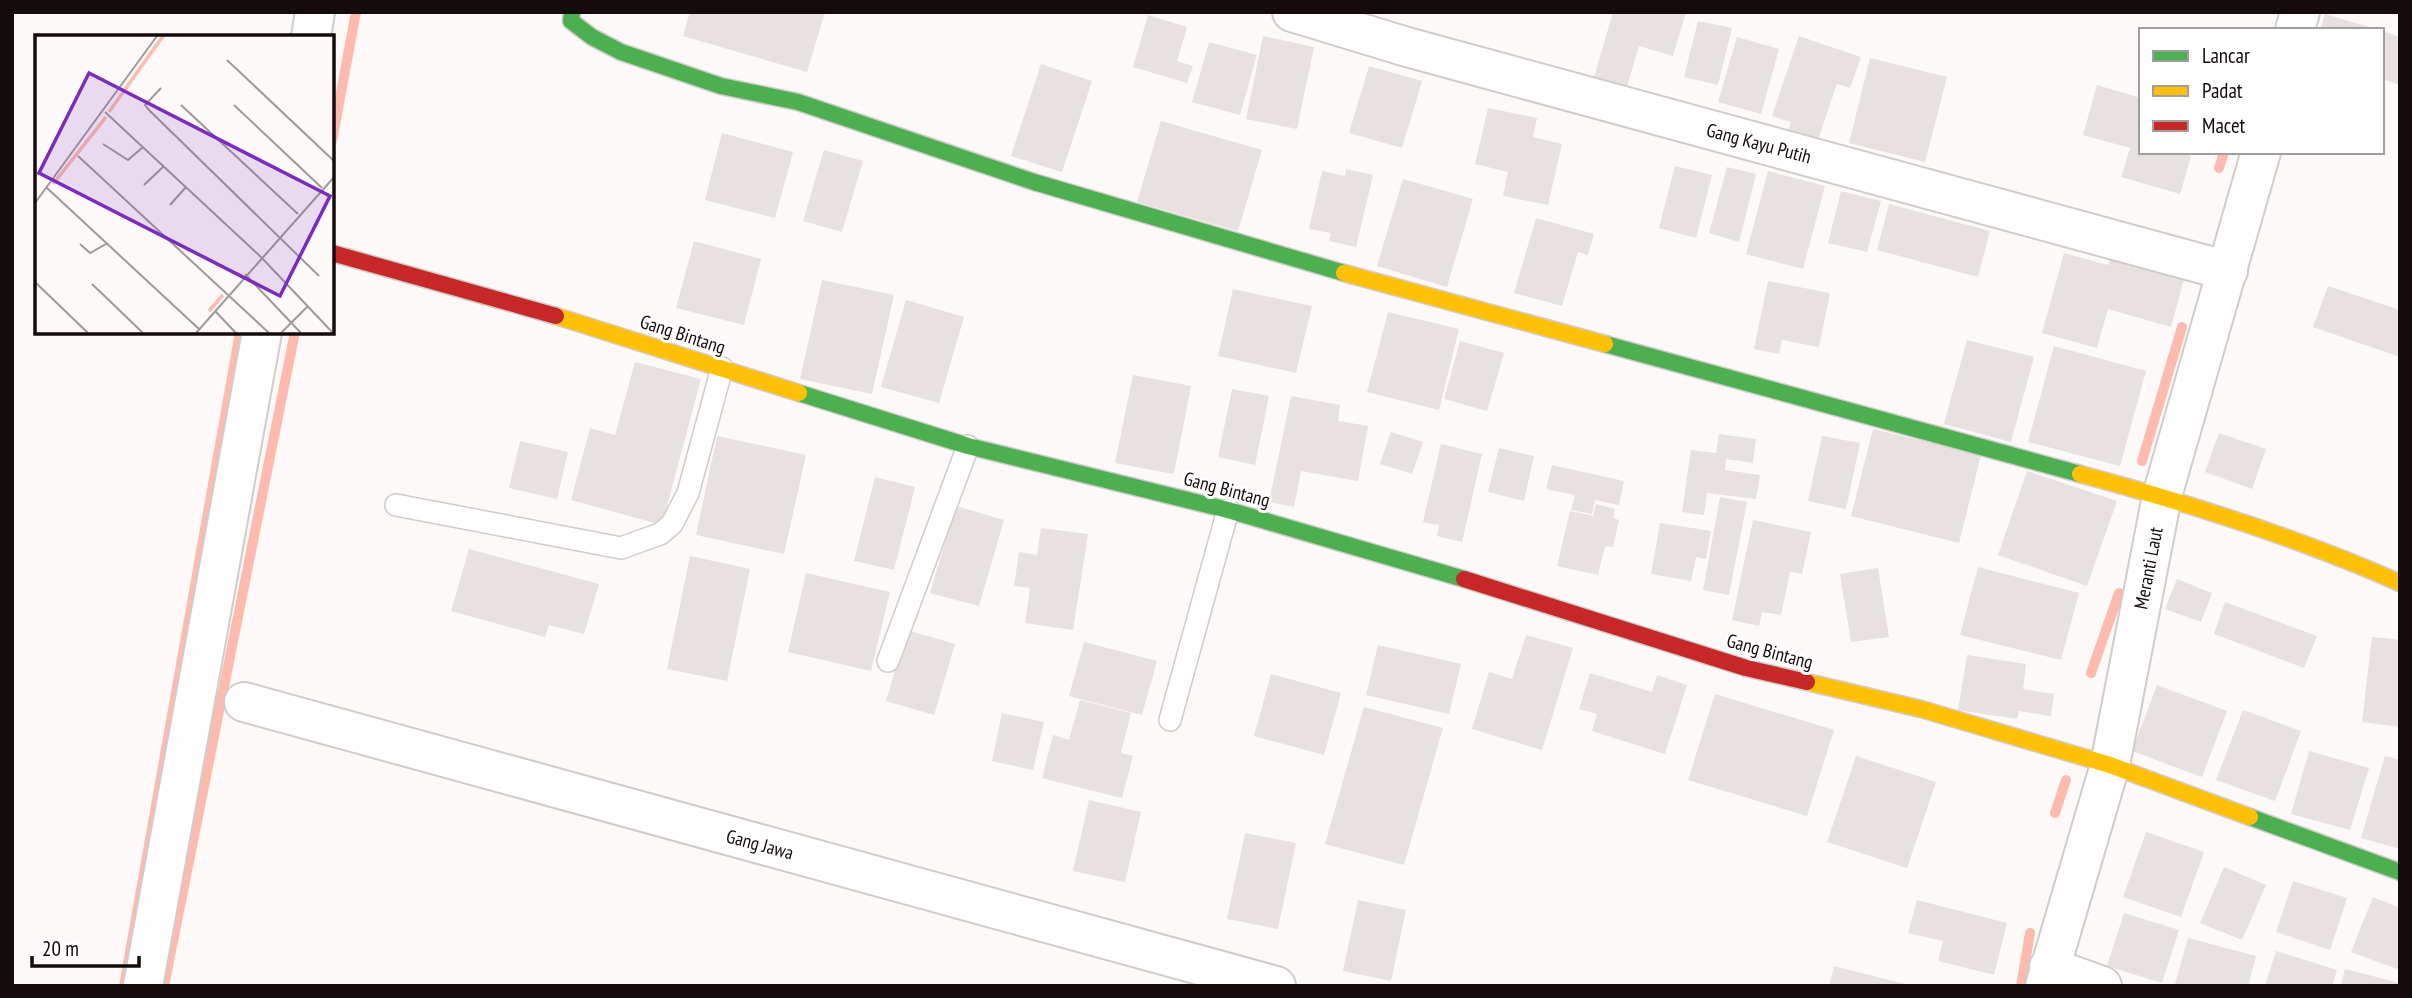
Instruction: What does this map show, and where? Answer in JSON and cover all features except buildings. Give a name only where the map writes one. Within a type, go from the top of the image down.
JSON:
[{"type":"street","points":[[311,35],[315,12]]},
{"type":"street","points":[[572,12],[571,21],[592,37],[621,52],[721,86],[798,102],[1034,182],[1315,265],[2162,496],[2348,559],[2400,583]]},
{"type":"street","name":"Gang Kayu Putih","points":[[1292,12],[1407,47],[2228,271]]},
{"type":"street","name":"Meranti Laut","points":[[2047,976],[2110,765],[2162,496],[2260,154]]},
{"type":"street","name":"Gang Bintang","points":[[334,254],[524,306],[968,446],[1228,510],[1451,575],[1746,668],[1921,709],[2110,765],[2400,872]]},
{"type":"street","points":[[143,986],[262,334]]},
{"type":"street","name":"Gang Jawa","points":[[244,702],[1276,986]]},
{"type":"street","points":[[2047,976],[2102,986]]},
{"type":"lane","points":[[396,505],[621,548],[660,534],[672,524],[688,493],[722,368]]},
{"type":"lane","points":[[888,661],[968,446]]},
{"type":"lane","points":[[1170,720],[1228,510]]},
{"type":"waterway","points":[[334,130],[356,12]]},
{"type":"waterway","points":[[2219,168],[2223,154]]},
{"type":"waterway","points":[[2142,461],[2182,327]]},
{"type":"waterway","points":[[124,986],[240,334]]},
{"type":"waterway","points":[[164,986],[295,334]]},
{"type":"waterway","points":[[2091,673],[2119,593]]},
{"type":"waterway","points":[[2055,813],[2066,780]]},
{"type":"waterway","points":[[2021,986],[2030,933]]},
{"type":"traffic: fast","points":[[572,12],[571,21],[592,37],[621,52],[721,86],[798,102],[1034,182],[1344,273]]},
{"type":"traffic: fast","points":[[1605,344],[2080,474]]},
{"type":"traffic: fast","points":[[799,393],[968,446],[1228,510],[1464,579]]},
{"type":"traffic: fast","points":[[2250,817],[2400,872]]},
{"type":"traffic: slow","points":[[1344,273],[1605,344]]},
{"type":"traffic: slow","points":[[556,316],[799,393]]},
{"type":"traffic: slow","points":[[2080,474],[2242,522],[2400,583]]},
{"type":"traffic: slow","points":[[1807,682],[1921,709],[2110,765],[2250,817]]},
{"type":"traffic: jam","points":[[334,254],[556,316]]},
{"type":"traffic: jam","points":[[1464,579],[1746,668],[1807,682]]}]
